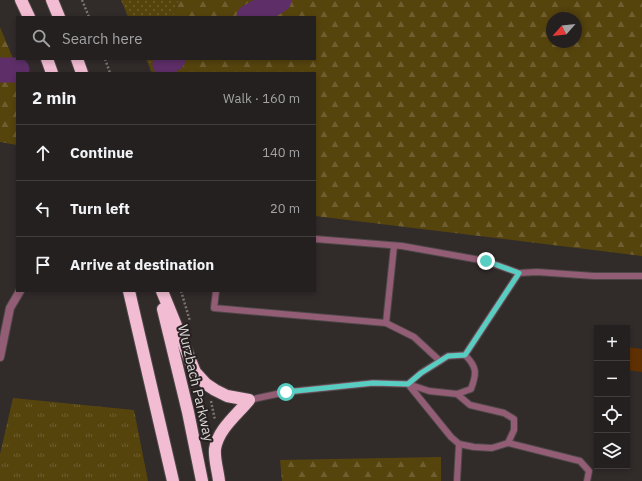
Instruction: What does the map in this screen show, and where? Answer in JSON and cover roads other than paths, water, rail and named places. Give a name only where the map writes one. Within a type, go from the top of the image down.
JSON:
[{"type":"highway","points":[[22,0],[29,16]]},
{"type":"highway","points":[[52,0],[59,16]]},
{"type":"highway","points":[[47,60],[52,72]]},
{"type":"highway","points":[[77,60],[82,72]]},
{"type":"highway","points":[[129,292],[173,481]]},
{"type":"highway","name":"Wurzbach Parkway","points":[[159,292],[188,412],[202,481]]},
{"type":"highway","points":[[162,292],[195,372],[206,384],[215,390],[227,396],[250,400]]},
{"type":"highway","points":[[219,481],[215,448],[226,425],[250,400]]},
{"type":"street","points":[[0,357],[2,339],[10,308],[19,292]]},
{"type":"lane","points":[[316,239],[394,246],[486,261],[519,273],[537,272],[594,276],[642,276]]},
{"type":"lane","points":[[386,323],[394,246]]},
{"type":"lane","points":[[465,355],[519,273]]},
{"type":"lane","points":[[216,292],[214,308],[386,323],[414,337],[440,361]]},
{"type":"lane","points":[[250,400],[286,392],[373,383],[408,384],[429,391],[457,394],[471,388],[476,377],[473,363],[465,355],[448,356],[421,373],[408,384]]},
{"type":"lane","points":[[408,384],[451,437],[459,444],[492,448],[508,443],[580,462],[589,471],[587,481]]},
{"type":"lane","points":[[457,394],[470,405],[504,413],[514,419],[514,430],[508,443]]},
{"type":"lane","points":[[457,481],[459,444]]},
{"type":"waterway","points":[[251,16],[279,0]]},
{"type":"waterway","points":[[165,64],[171,60]]},
{"type":"waterway","points":[[0,70],[17,70]]}]
